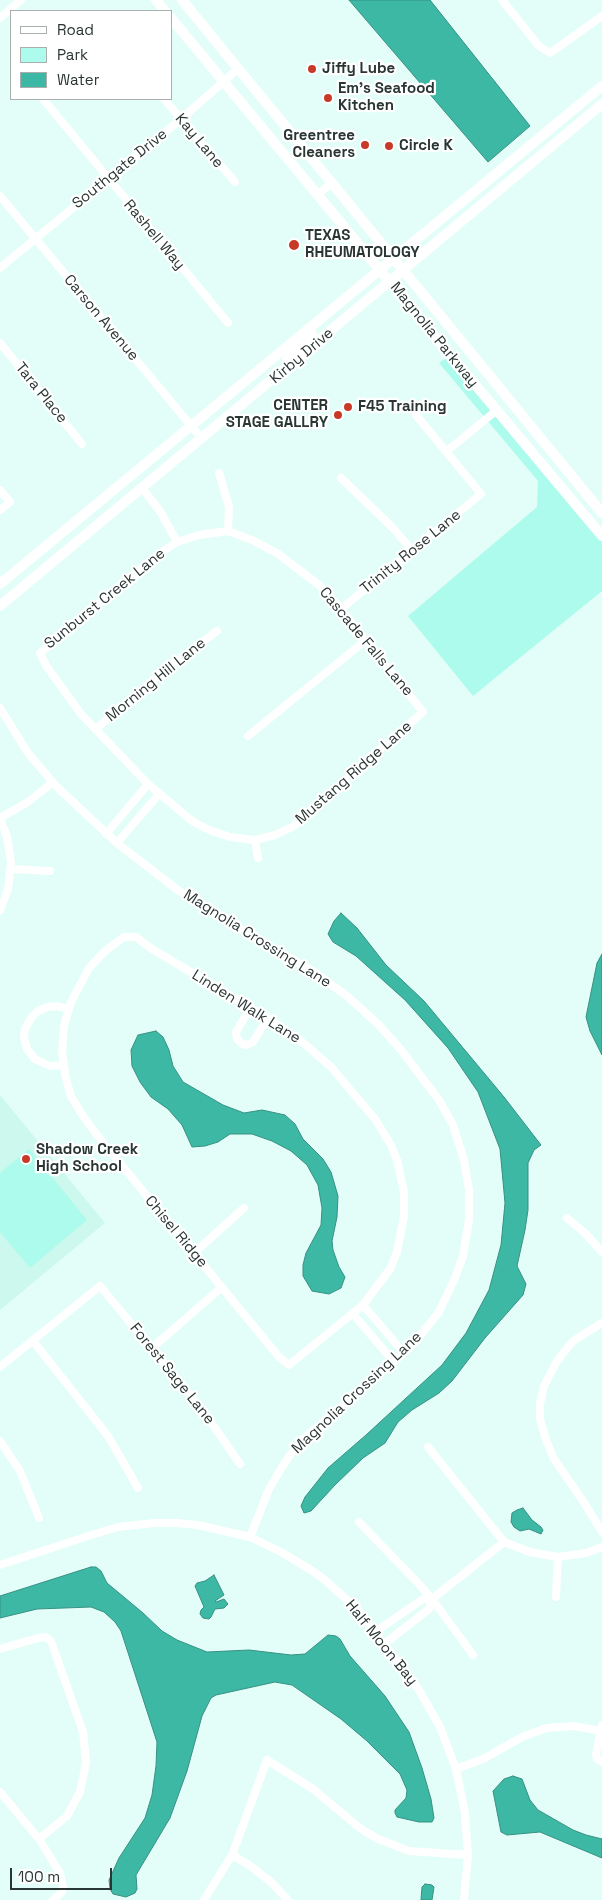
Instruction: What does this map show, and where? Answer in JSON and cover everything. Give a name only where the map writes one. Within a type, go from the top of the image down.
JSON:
[{"type":"main road","points":[[156,0],[164,10]]},
{"type":"main road","name":"Magnolia Parkway","points":[[182,0],[602,513]]},
{"type":"main road","name":"Magnolia Parkway","points":[[172,19],[602,536]]},
{"type":"main road","name":"Kirby Drive","points":[[0,584],[602,86]]},
{"type":"main road","name":"Kirby Drive","points":[[0,606],[602,104]]},
{"type":"main road","points":[[567,114],[576,126]]},
{"type":"main road","points":[[326,336],[321,327],[354,296],[357,288]]},
{"type":"main road","points":[[271,381],[281,366],[312,334],[310,328]]},
{"type":"main road","points":[[497,410],[502,406],[512,410],[558,468],[567,471]]},
{"type":"street","points":[[0,18],[21,0]]},
{"type":"street","points":[[502,0],[539,46],[550,53],[602,16]]},
{"type":"street","name":"Southgate Drive","points":[[0,268],[181,119],[238,69]]},
{"type":"street","name":"Rashell Way","points":[[44,100],[228,323]]},
{"type":"street","name":"Kay Lane","points":[[165,100],[235,182]]},
{"type":"street","points":[[318,194],[332,183]]},
{"type":"street","name":"Carson Avenue","points":[[0,196],[202,439]]},
{"type":"street","name":"Tara Place","points":[[0,343],[82,444]]},
{"type":"street","points":[[416,415],[447,451],[497,410]]},
{"type":"street","name":"Trinity Rose Lane","points":[[341,609],[481,494],[447,451]]},
{"type":"street","points":[[219,473],[229,507],[228,531]]},
{"type":"street","points":[[341,478],[392,527],[412,550]]},
{"type":"street","points":[[142,488],[160,510],[177,542]]},
{"type":"street","points":[[0,490],[10,502],[0,510]]},
{"type":"street","name":"Sunburst Creek Lane","points":[[96,729],[66,696],[40,653],[157,555],[177,542],[199,535],[228,531]]},
{"type":"street","name":"Cascade Falls Lane","points":[[228,531],[252,540],[297,567],[319,585],[341,609],[423,712]]},
{"type":"street","name":"Morning Hill Lane","points":[[96,729],[168,667],[218,631]]},
{"type":"street","points":[[248,736],[366,640]]},
{"type":"street","name":"Magnolia Crossing Lane","points":[[0,708],[28,752],[53,782],[117,844],[179,891],[226,921],[316,973],[348,997],[378,1024],[440,1100],[453,1125],[464,1160],[469,1190],[469,1220],[463,1256],[447,1296],[428,1326],[404,1354],[328,1417],[294,1451],[269,1489],[250,1537]]},
{"type":"street","name":"Mustang Ridge Lane","points":[[255,840],[292,827],[310,814],[346,779],[423,712]]},
{"type":"street","points":[[96,729],[148,784],[192,821],[209,830],[230,837],[255,840],[258,858]]},
{"type":"street","points":[[0,910],[8,889],[11,869],[9,846],[0,818],[28,802],[53,782]]},
{"type":"street","points":[[106,834],[148,784]]},
{"type":"street","points":[[117,844],[159,794]]},
{"type":"street","points":[[11,869],[50,872]]},
{"type":"street","name":"Linden Walk Lane","points":[[124,938],[136,937],[152,949],[268,1018],[314,1051],[346,1084],[384,1132],[397,1160],[404,1192],[402,1234],[390,1269],[363,1306],[289,1366]]},
{"type":"street","name":"Chisel Ridge","points":[[124,938],[105,951],[89,968],[77,987],[69,1009],[64,1026],[62,1052],[71,1096],[83,1116],[279,1357],[289,1366]]},
{"type":"street","points":[[64,1065],[50,1066],[35,1059],[27,1049],[24,1037],[31,1018],[38,1011],[47,1007],[57,1006],[69,1009]]},
{"type":"street","points":[[250,1008],[236,1032],[237,1039],[242,1044],[253,1042],[268,1018]]},
{"type":"street","points":[[194,1253],[244,1208]]},
{"type":"street","points":[[567,1218],[585,1233],[602,1252]]},
{"type":"street","name":"Forest Sage Lane","points":[[33,1341],[100,1286],[204,1412],[240,1464]]},
{"type":"street","points":[[152,1348],[222,1287]]},
{"type":"street","points":[[363,1306],[404,1354]]},
{"type":"street","points":[[353,1314],[394,1362]]},
{"type":"street","points":[[602,1323],[573,1341],[557,1361],[544,1386],[540,1404],[540,1419],[554,1459],[584,1501],[602,1532]]},
{"type":"street","points":[[0,1368],[33,1341],[108,1436],[138,1488]]},
{"type":"street","points":[[0,1441],[20,1471],[39,1518]]},
{"type":"street","points":[[428,1447],[504,1542],[530,1552],[558,1557],[586,1553],[602,1546]]},
{"type":"street","points":[[359,1522],[432,1599],[472,1655]]},
{"type":"street","name":"Half Moon Bay","points":[[0,1565],[91,1535],[136,1524],[198,1524],[250,1537],[296,1560],[325,1580],[357,1609],[376,1632],[419,1690],[440,1727],[456,1769],[468,1831],[464,1900]]},
{"type":"street","points":[[384,1644],[429,1608],[432,1599],[504,1542]]},
{"type":"street","points":[[556,1597],[558,1557]]},
{"type":"street","points":[[376,1632],[423,1599],[432,1599]]},
{"type":"street","points":[[0,1649],[31,1639],[46,1638],[51,1641],[83,1732],[86,1763],[80,1792],[67,1816],[39,1840]]},
{"type":"street","points":[[456,1769],[483,1759],[524,1736],[547,1728],[574,1726],[601,1729],[596,1755],[597,1759],[602,1762]]},
{"type":"street","points":[[204,1900],[232,1856],[268,1760],[313,1789],[361,1829],[378,1839],[408,1851],[468,1855]]},
{"type":"street","points":[[0,1792],[39,1840],[60,1873],[64,1884],[62,1892],[53,1900]]},
{"type":"street","points":[[232,1856],[249,1865],[271,1882],[288,1900]]},
{"type":"shaded area","name":"Shadow Creek High School","points":[[0,1095],[105,1223],[0,1310]]},
{"type":"green space","points":[[449,356],[602,536],[602,591],[473,696],[408,616],[537,507],[538,481],[439,363]]},
{"type":"green space","points":[[29,1149],[87,1220],[30,1268],[0,1232],[0,1173]]},
{"type":"water","points":[[349,0],[430,0],[530,126],[488,162]]},
{"type":"water","points":[[341,913],[357,928],[386,965],[424,1001],[504,1097],[541,1145],[534,1150],[528,1163],[528,1210],[517,1266],[526,1284],[523,1295],[485,1338],[452,1381],[439,1393],[412,1410],[398,1422],[385,1443],[363,1458],[311,1511],[304,1513],[301,1506],[305,1497],[328,1468],[442,1365],[466,1333],[489,1290],[501,1245],[505,1203],[500,1149],[478,1092],[448,1048],[405,1000],[356,956],[333,942],[328,934],[334,921]]},
{"type":"water","points":[[602,954],[602,1055],[590,1031],[586,1017],[597,963]]},
{"type":"water","points":[[156,1031],[163,1037],[173,1066],[183,1082],[223,1105],[244,1113],[262,1110],[285,1115],[295,1124],[303,1139],[323,1159],[331,1172],[338,1196],[337,1217],[332,1241],[339,1267],[345,1277],[341,1288],[329,1294],[312,1291],[303,1276],[306,1253],[321,1225],[322,1208],[318,1185],[307,1165],[291,1151],[272,1141],[252,1134],[230,1134],[218,1142],[192,1147],[182,1125],[168,1109],[151,1097],[140,1082],[132,1066],[131,1050],[138,1035]]},
{"type":"water","points":[[523,1508],[532,1520],[541,1527],[543,1530],[541,1534],[529,1529],[520,1531],[514,1527],[511,1522],[512,1513]]},
{"type":"water","points":[[96,1567],[101,1571],[107,1583],[162,1631],[177,1640],[207,1652],[249,1650],[291,1655],[305,1654],[328,1635],[336,1636],[340,1639],[350,1656],[385,1696],[409,1732],[431,1799],[434,1818],[432,1822],[419,1822],[397,1817],[395,1810],[406,1798],[407,1790],[400,1774],[367,1741],[341,1719],[292,1685],[275,1682],[216,1695],[211,1698],[202,1716],[187,1771],[170,1818],[136,1875],[137,1889],[135,1893],[126,1897],[113,1894],[110,1889],[109,1880],[119,1858],[145,1818],[152,1795],[157,1742],[121,1631],[115,1622],[104,1612],[91,1607],[37,1609],[0,1618],[0,1596]]},
{"type":"water","points":[[214,1575],[224,1595],[215,1601],[224,1599],[228,1604],[224,1608],[215,1609],[209,1619],[203,1618],[200,1614],[204,1607],[195,1586],[197,1583],[205,1581]]},
{"type":"water","points":[[513,1776],[522,1779],[530,1800],[538,1810],[573,1830],[602,1839],[602,1858],[540,1832],[507,1835],[501,1832],[493,1791],[504,1779]]},
{"type":"water","points":[[425,1884],[434,1887],[432,1900],[421,1900],[422,1887]]},
{"type":"place","name":"Jiffy Lube","points":[[312,69]]},
{"type":"place","name":"Em's Seafood Kitchen","points":[[328,98]]},
{"type":"place","name":"Greentree Cleaners","points":[[365,145]]},
{"type":"place","name":"Circle K","points":[[389,146]]},
{"type":"place","name":"TEXAS RHEUMATOLOGY","points":[[294,245]]},
{"type":"place","name":"F45 Training","points":[[348,407]]},
{"type":"place","name":"CENTER STAGE GALLRY","points":[[338,415]]},
{"type":"place","name":"Shadow Creek High School","points":[[26,1159]]}]
